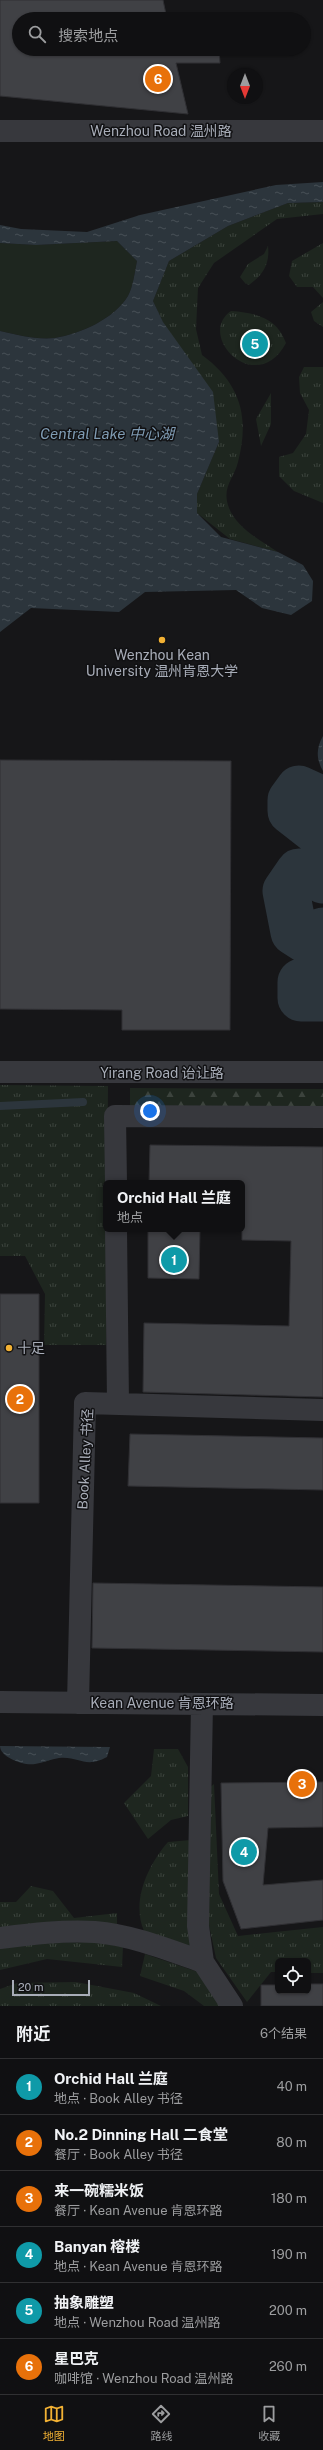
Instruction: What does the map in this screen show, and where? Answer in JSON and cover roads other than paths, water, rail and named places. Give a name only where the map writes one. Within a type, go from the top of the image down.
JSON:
[{"type":"street","name":"Wenzhou Road 温州路","points":[[0,131],[323,131]]},
{"type":"street","name":"Yirang Road 诒让路","points":[[0,1072],[323,1072]]},
{"type":"street","points":[[116,1180],[115,1116],[323,1117]]},
{"type":"street","points":[[116,1232],[118,1403]]},
{"type":"street","name":"Book Alley 书径","points":[[78,1703],[85,1403],[323,1410]]},
{"type":"street","name":"Kean Avenue 肯恩环路","points":[[0,1702],[323,1705]]},
{"type":"street","points":[[202,1704],[198,1926],[203,1962],[232,2006]]},
{"type":"street","points":[[0,1938],[30,1934],[95,1932],[153,1944],[203,1962]]},
{"type":"water","name":"Central Lake 中心湖","points":[[323,182],[323,202],[288,203],[228,226],[169,261],[153,301],[163,322],[213,392],[219,442],[197,494],[197,513],[221,537],[278,552],[303,565],[313,581],[312,601],[291,615],[262,608],[236,590],[145,592],[119,612],[31,608],[0,632],[0,331],[34,338],[55,338],[75,333],[96,324],[114,312],[128,296],[133,284],[137,261],[117,241],[36,245],[0,243],[0,225],[21,229],[87,232],[140,215],[276,185]]},
{"type":"water","points":[[323,736],[323,771],[318,758],[318,749]]},
{"type":"water","points":[[0,1746],[110,1747],[107,1757],[93,1762],[59,1758],[38,1763],[24,1764],[13,1760],[4,1754]]},
{"type":"waterway","points":[[323,800],[299,789],[291,800],[291,811],[323,836]]},
{"type":"waterway","points":[[323,880],[315,874],[299,872],[286,891],[294,932],[308,941],[323,931]]},
{"type":"waterway","points":[[323,978],[301,982],[301,998],[323,998]]},
{"type":"waterway","points":[[0,1106],[83,1102]]},
{"type":"place","name":"星巴克","points":[[158,79]]},
{"type":"place","name":"抽象雕塑","points":[[255,344]]},
{"type":"place","name":"Wenzhou Kean University 温州肯恩大学","points":[[162,640]]},
{"type":"place","name":"Orchid Hall 兰庭","points":[[174,1260]]},
{"type":"place","name":"十足","points":[[9,1348]]},
{"type":"place","name":"No.2 Dinning Hall 二食堂","points":[[20,1399]]},
{"type":"place","name":"来一碗糯米饭","points":[[302,1784]]},
{"type":"place","name":"Banyan 榕楼","points":[[244,1852]]}]
